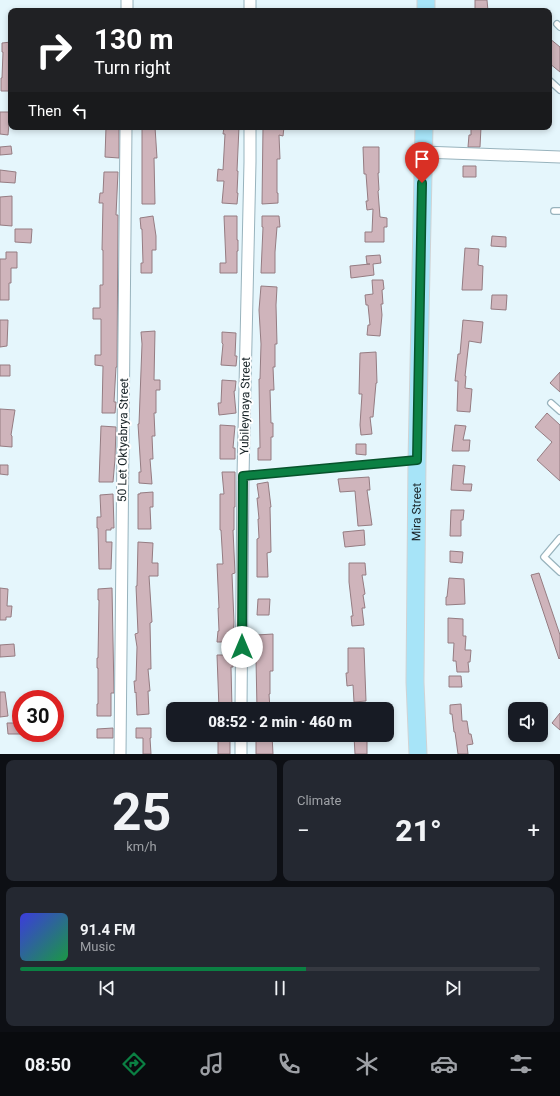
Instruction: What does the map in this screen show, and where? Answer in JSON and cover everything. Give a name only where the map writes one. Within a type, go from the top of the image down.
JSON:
[{"type":"main road","name":"Mira Street","points":[[418,754],[415,682],[417,460],[424,130]]},
{"type":"street","name":"50 Let Oktyabrya Street","points":[[120,754],[126,130]]},
{"type":"street","name":"Yubileynaya Street","points":[[241,702],[243,476],[250,130]]},
{"type":"street","points":[[423,152],[560,157]]},
{"type":"street","points":[[241,742],[241,754]]},
{"type":"lane","points":[[552,83],[560,90]]},
{"type":"lane","points":[[551,403],[560,411]]},
{"type":"lane","points":[[243,476],[417,460]]},
{"type":"lane","points":[[560,538],[544,557],[560,572]]},
{"type":"building","points":[[475,0],[487,0],[488,8],[475,8]]},
{"type":"building","points":[[552,40],[560,47],[560,72],[552,65]]},
{"type":"building","points":[[8,42],[8,91],[1,91],[2,43]]},
{"type":"building","points":[[0,112],[8,112],[8,135],[0,134]]},
{"type":"building","points":[[106,130],[119,130],[119,158],[105,157]]},
{"type":"building","points":[[142,130],[155,130],[157,158],[154,158],[155,204],[142,204]]},
{"type":"building","points":[[224,130],[239,130],[237,204],[222,203],[224,181],[217,181],[218,169],[223,170],[225,134],[223,134]]},
{"type":"building","points":[[263,130],[284,130],[283,136],[279,135],[280,159],[277,159],[278,203],[262,204]]},
{"type":"building","points":[[471,130],[481,130],[480,147],[468,147],[469,135],[471,135]]},
{"type":"building","points":[[11,146],[12,154],[0,155],[0,147]]},
{"type":"building","points":[[363,147],[379,147],[378,191],[380,217],[387,218],[387,227],[384,227],[384,242],[365,242],[365,232],[372,232],[373,209],[367,210],[366,201],[368,201],[366,174],[364,174]]},
{"type":"building","points":[[463,166],[476,166],[476,177],[463,177]]},
{"type":"building","points":[[0,170],[16,172],[15,183],[0,182]]},
{"type":"building","points":[[104,172],[118,172],[116,215],[118,215],[117,367],[114,402],[116,402],[115,413],[102,413],[103,366],[95,365],[95,355],[101,355],[101,319],[93,319],[93,308],[100,308],[100,285],[103,285],[103,203],[99,203],[100,193],[103,193]]},
{"type":"building","points":[[12,196],[12,226],[0,225],[0,197]]},
{"type":"building","points":[[153,216],[156,236],[156,250],[152,250],[152,273],[141,273],[141,263],[143,263],[142,229],[140,218]]},
{"type":"building","points":[[224,216],[237,216],[237,273],[220,273],[220,263],[226,263]]},
{"type":"building","points":[[262,216],[279,216],[280,227],[277,227],[275,273],[261,273]]},
{"type":"building","points":[[15,229],[32,229],[31,243],[15,242]]},
{"type":"building","points":[[492,236],[506,237],[506,247],[491,246]]},
{"type":"building","points":[[465,248],[479,249],[478,265],[483,266],[482,290],[462,290]]},
{"type":"building","points":[[6,252],[17,252],[17,268],[11,268],[9,300],[0,300],[0,259],[6,259]]},
{"type":"building","points":[[380,255],[381,263],[373,264],[374,275],[351,278],[350,266],[370,264],[367,264],[366,256]]},
{"type":"building","points":[[372,280],[383,280],[384,289],[382,290],[383,304],[381,304],[382,315],[380,336],[367,335],[368,325],[370,325],[368,305],[366,305],[365,295],[373,294]]},
{"type":"building","points":[[261,286],[277,287],[277,344],[275,344],[275,367],[273,367],[274,390],[270,390],[271,423],[273,423],[273,437],[271,437],[271,460],[258,460],[258,448],[260,448],[259,379],[261,344],[259,310]]},
{"type":"building","points":[[492,295],[507,295],[506,310],[491,309]]},
{"type":"building","points":[[0,320],[8,320],[7,346],[0,347]]},
{"type":"building","points":[[463,320],[483,322],[481,343],[469,341],[465,388],[472,389],[470,412],[457,411],[458,381],[455,381],[458,354],[460,354]]},
{"type":"building","points":[[155,331],[154,380],[160,380],[160,390],[156,390],[156,413],[154,413],[155,436],[152,436],[153,459],[150,459],[152,484],[139,483],[139,472],[141,472],[138,424],[142,344],[141,332]]},
{"type":"building","points":[[222,332],[236,333],[236,366],[221,365],[223,344]]},
{"type":"building","points":[[376,352],[377,383],[373,417],[370,417],[372,434],[361,435],[360,425],[362,394],[359,394],[360,353]]},
{"type":"building","points":[[0,365],[10,365],[10,376],[0,376]]},
{"type":"building","points":[[560,372],[560,392],[550,383]]},
{"type":"building","points":[[222,380],[236,381],[234,391],[236,413],[219,415],[218,403],[221,403]]},
{"type":"building","points":[[0,409],[15,410],[11,435],[12,447],[0,446]]},
{"type":"building","points":[[547,413],[560,425],[560,481],[537,460],[552,442],[535,427]]},
{"type":"building","points":[[220,425],[235,426],[233,448],[235,448],[235,459],[220,459]]},
{"type":"building","points":[[455,425],[466,426],[463,440],[470,440],[469,451],[452,451]]},
{"type":"building","points":[[101,426],[116,427],[113,482],[99,482]]},
{"type":"building","points":[[356,444],[366,444],[366,455],[356,454]]},
{"type":"building","points":[[0,465],[8,465],[8,475],[0,474]]},
{"type":"building","points":[[453,465],[465,466],[463,484],[472,484],[471,491],[451,490]]},
{"type":"building","points":[[222,472],[235,472],[235,507],[233,530],[235,573],[232,574],[234,622],[233,642],[217,642],[219,631],[219,608],[217,564],[223,564],[220,530],[220,494],[224,494]]},
{"type":"building","points":[[369,477],[370,490],[367,490],[372,525],[358,526],[355,491],[340,492],[338,479]]},
{"type":"building","points":[[268,482],[271,507],[271,552],[267,553],[268,577],[257,577],[257,539],[259,538],[259,519],[257,498],[259,498],[257,484]]},
{"type":"building","points":[[153,492],[153,507],[150,507],[151,529],[138,529],[138,494]]},
{"type":"building","points":[[113,494],[114,528],[111,528],[111,530],[106,530],[106,542],[112,542],[111,569],[99,569],[97,517],[101,517],[100,495]]},
{"type":"building","points":[[451,510],[464,510],[463,520],[461,520],[461,536],[450,536]]},
{"type":"building","points":[[364,530],[365,545],[345,547],[343,532]]},
{"type":"building","points":[[138,542],[153,543],[152,563],[158,563],[158,576],[149,576],[152,622],[150,623],[151,669],[148,669],[150,691],[148,691],[149,714],[137,715],[134,681],[136,681],[137,647],[135,634],[138,633],[136,586]]},
{"type":"building","points":[[450,551],[463,552],[462,563],[450,562]]},
{"type":"building","points":[[349,563],[365,563],[366,575],[362,575],[365,594],[363,595],[365,608],[362,608],[364,625],[352,626],[351,616],[353,616],[349,582]]},
{"type":"building","points":[[539,573],[560,635],[559,659],[531,575]]},
{"type":"building","points":[[449,578],[464,579],[465,604],[446,605]]},
{"type":"building","points":[[0,588],[8,589],[7,606],[12,606],[11,617],[6,617],[6,620],[0,620]]},
{"type":"building","points":[[112,588],[114,693],[111,693],[111,716],[97,716],[98,589]]},
{"type":"building","points":[[258,599],[270,599],[269,615],[257,615]]},
{"type":"building","points":[[448,618],[463,619],[463,636],[466,636],[465,650],[471,650],[470,662],[468,662],[469,672],[457,672],[456,661],[453,661],[454,643],[448,643]]},
{"type":"building","points":[[273,634],[273,671],[270,671],[270,702],[257,702],[256,659],[258,655],[259,643],[257,643],[257,635]]},
{"type":"building","points":[[14,644],[15,656],[0,657],[0,645]]},
{"type":"building","points":[[348,648],[364,648],[366,701],[354,702],[353,685],[347,686],[346,673],[348,673]]},
{"type":"building","points":[[217,655],[233,655],[233,667],[231,667],[232,702],[219,702]]},
{"type":"building","points":[[449,676],[461,676],[462,687],[449,687]]},
{"type":"building","points":[[0,692],[5,692],[8,716],[0,717]]},
{"type":"building","points":[[461,704],[462,721],[467,721],[469,734],[471,734],[473,744],[467,745],[468,754],[458,754],[452,714],[450,714],[450,705]]},
{"type":"building","points":[[560,713],[560,730],[552,723]]},
{"type":"building","points":[[7,723],[12,723],[12,734],[8,734]]},
{"type":"building","points":[[113,728],[113,738],[97,738],[97,729]]},
{"type":"building","points":[[136,728],[151,728],[151,754],[143,754],[143,738],[136,738]]},
{"type":"building","points":[[218,742],[230,742],[230,754],[218,754]]},
{"type":"building","points":[[256,742],[272,742],[273,754],[256,754]]},
{"type":"building","points":[[354,742],[367,742],[367,754],[355,754]]},
{"type":"route","points":[[242,647],[243,476],[417,460],[422,183]]}]
